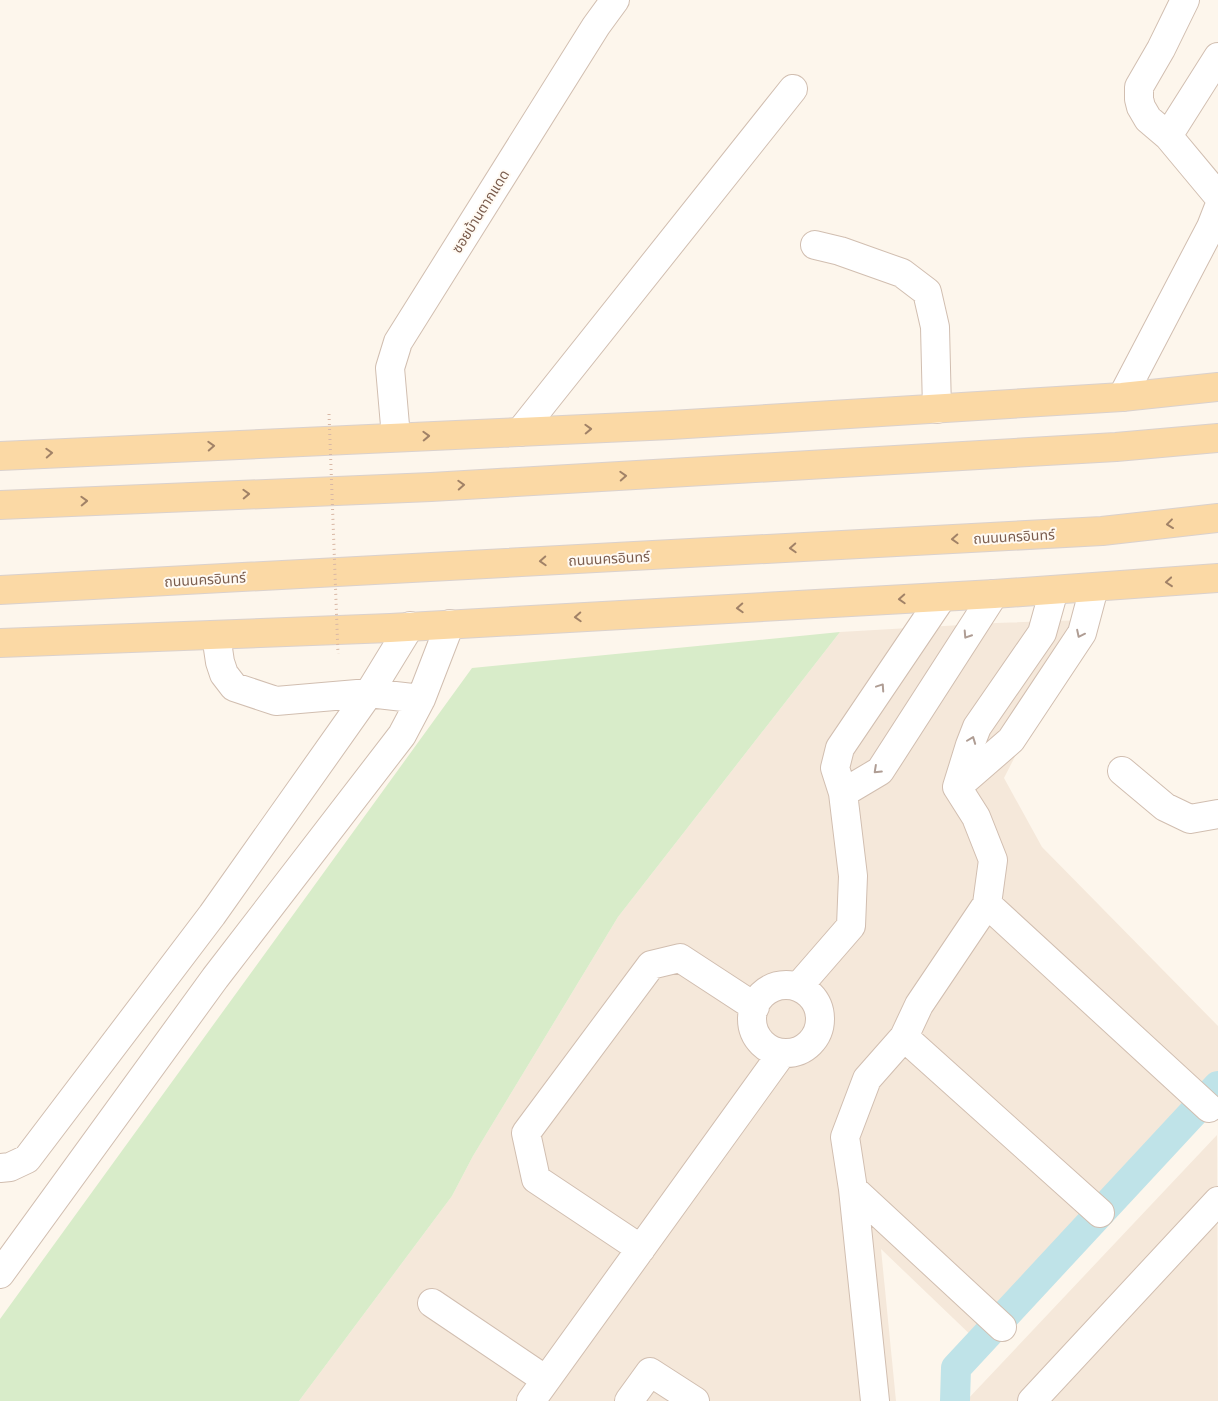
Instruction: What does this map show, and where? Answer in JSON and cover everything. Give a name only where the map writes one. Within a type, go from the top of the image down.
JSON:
[{"type":"main road","points":[[0,456],[671,425],[1122,397],[1218,387]]},
{"type":"main road","points":[[0,505],[431,487],[1116,447],[1218,438]]},
{"type":"main road","name":"ถนนนครอินทร์","points":[[0,590],[1102,532],[1218,518]]},
{"type":"main road","points":[[0,643],[450,624],[994,594],[1218,578]]},
{"type":"street","name":"ซอยบ้านตากแดด","points":[[396,437],[390,368],[398,342],[596,26],[615,0]]},
{"type":"street","points":[[1185,0],[1161,49],[1139,87],[1141,107],[1148,119],[1168,136],[1218,196]]},
{"type":"street","points":[[1168,136],[1218,57]]},
{"type":"street","points":[[520,432],[793,89]]},
{"type":"street","points":[[1122,397],[1218,209]]},
{"type":"street","points":[[816,245],[840,251],[902,273],[927,292],[936,327],[937,409]]},
{"type":"street","points":[[957,787],[1011,740],[1082,633],[1094,588]]},
{"type":"street","points":[[875,1401],[853,1189],[845,1137],[867,1078],[904,1037],[919,1005],[987,904],[993,860],[976,817],[957,787],[977,728],[1042,633],[1054,590]]},
{"type":"street","points":[[843,793],[880,770],[994,594]]},
{"type":"street","points":[[798,987],[851,926],[853,876],[843,793],[835,768],[840,748],[942,597]]},
{"type":"street","points":[[0,1274],[215,978],[402,735],[421,699],[450,624]]},
{"type":"street","points":[[0,1168],[10,1167],[27,1159],[212,915],[369,693],[410,626]]},
{"type":"street","points":[[216,635],[220,662],[224,674],[234,687],[276,701],[369,693],[421,699]]},
{"type":"street","points":[[1122,771],[1165,807],[1190,819],[1218,814]]},
{"type":"street","points":[[987,904],[1209,1108]]},
{"type":"street","points":[[641,1249],[536,1178],[526,1133],[651,965],[680,958],[754,1007]]},
{"type":"street","points":[[788,985],[798,987],[815,1001],[820,1016],[818,1032],[812,1042],[793,1052],[782,1053],[772,1050],[757,1036],[753,1027],[754,1007],[760,998],[773,988],[788,985]]},
{"type":"street","points":[[904,1037],[1100,1213]]},
{"type":"street","points":[[432,1303],[538,1391],[782,1053]]},
{"type":"street","points":[[853,1189],[1002,1327]]},
{"type":"street","points":[[1032,1401],[1218,1201]]},
{"type":"street","points":[[629,1401],[650,1372],[695,1401]]},
{"type":"path","points":[[329,414],[338,654]]},
{"type":"shaded area","points":[[1085,620],[1004,778],[1042,847],[1218,1026],[1218,1104],[1002,1327],[978,1342],[881,1249],[896,1401],[299,1401],[452,1196],[473,1156],[618,917],[840,632]]},
{"type":"shaded area","points":[[1217,1135],[1218,1401],[966,1401]]},
{"type":"green space","points":[[840,632],[618,917],[473,1156],[452,1196],[299,1401],[0,1401],[0,1319],[472,668]]},
{"type":"waterway","points":[[955,1401],[956,1368],[1218,1086]]}]
